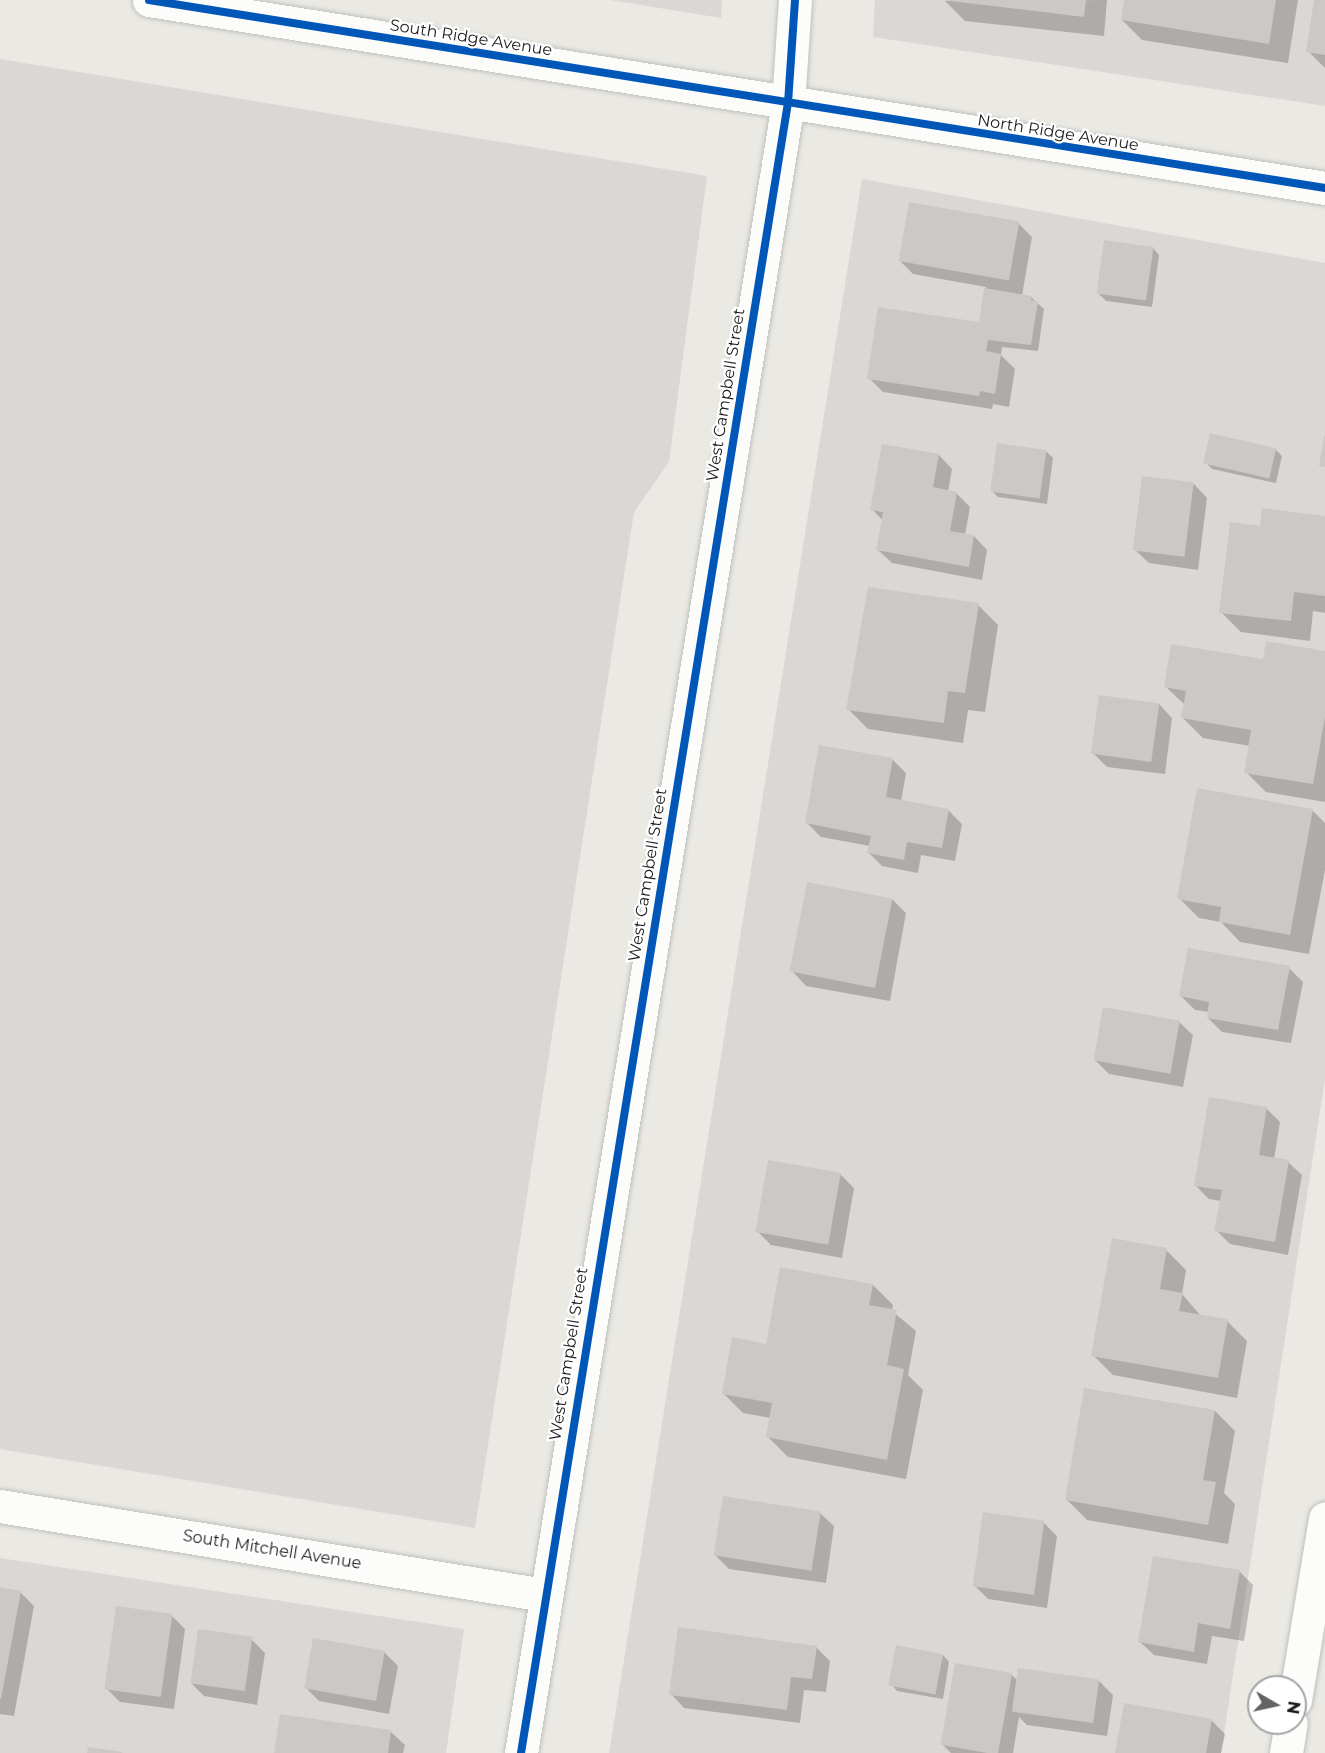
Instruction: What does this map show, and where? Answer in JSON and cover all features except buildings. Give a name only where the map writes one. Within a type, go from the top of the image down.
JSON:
[{"type":"street","name":"South Ridge Avenue","points":[[149,0],[788,103]]},
{"type":"street","name":"West Campbell Street","points":[[521,1753],[544,1595],[788,103],[795,0]]},
{"type":"street","name":"North Ridge Avenue","points":[[788,103],[1325,189]]},
{"type":"street","name":"South Mitchell Avenue","points":[[0,1506],[544,1595]]},
{"type":"street","points":[[1299,1675],[1325,1518]]},
{"type":"street","points":[[1286,1753],[1289,1735]]},
{"type":"shaded area","points":[[610,0],[722,0],[721,18]]},
{"type":"shaded area","points":[[875,0],[1325,0],[1325,106],[873,37]]},
{"type":"shaded area","points":[[0,59],[707,176],[669,462],[634,512],[475,1528],[0,1449]]},
{"type":"shaded area","points":[[862,179],[1325,263],[1325,1079],[1221,1753],[609,1753]]},
{"type":"shaded area","points":[[0,1558],[464,1629],[446,1753],[0,1753]]},
{"type":"cycle path","points":[[149,0],[1325,188]]},
{"type":"cycle path","points":[[521,1753],[788,103],[795,0]]}]
